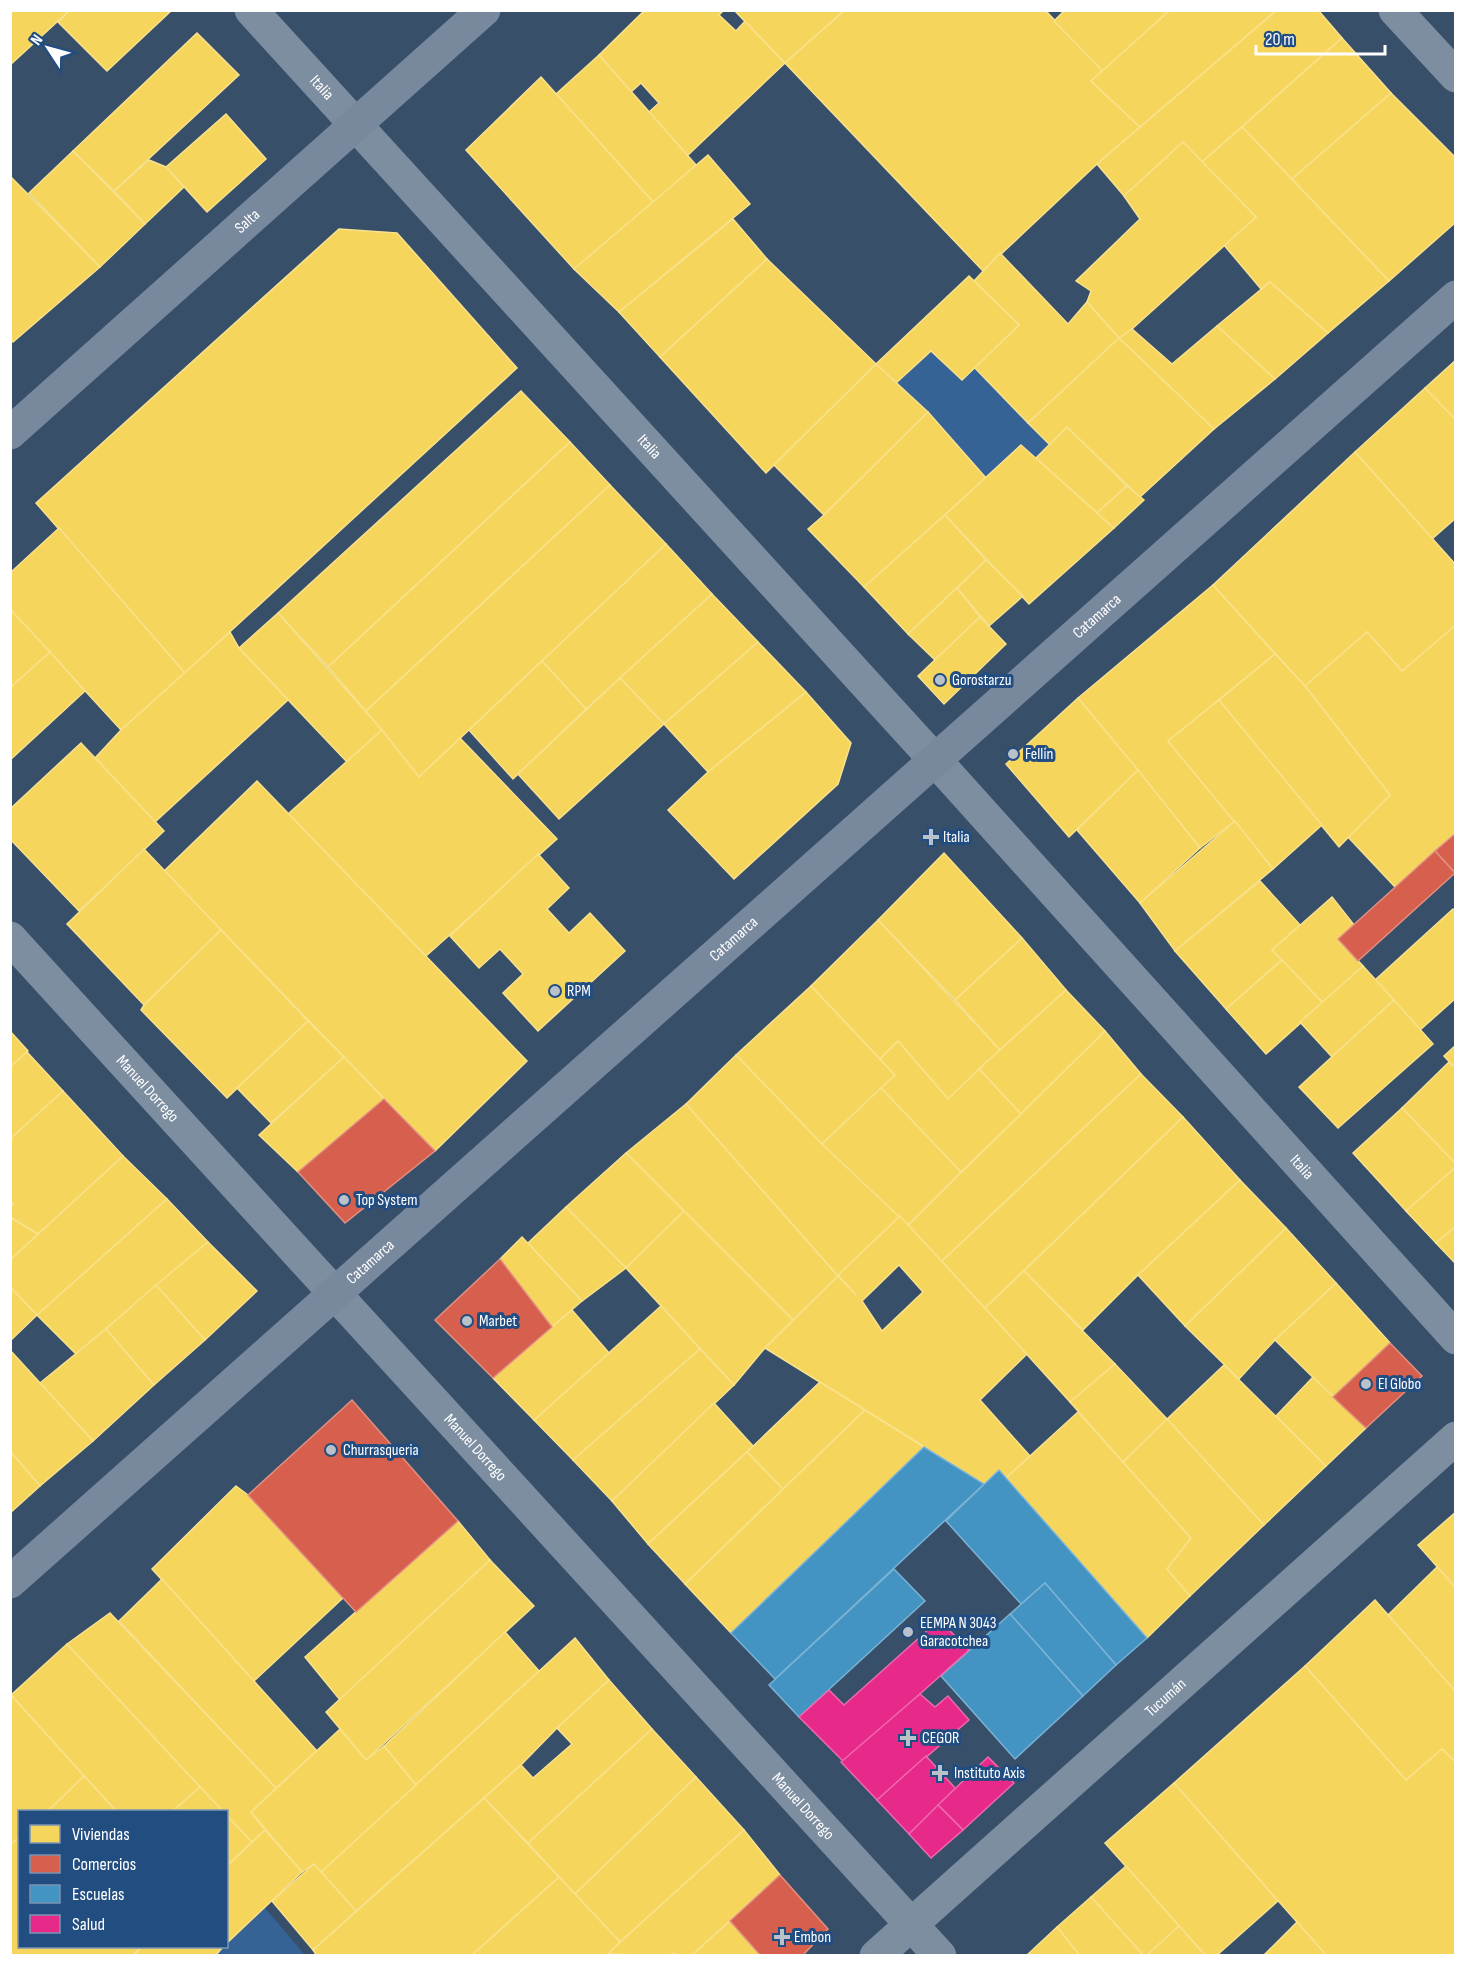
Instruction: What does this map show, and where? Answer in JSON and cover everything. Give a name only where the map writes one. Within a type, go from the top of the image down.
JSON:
[{"type":"main road","name":"Salta","points":[[10,433],[484,10]]},
{"type":"main road","name":"Catamarca","points":[[10,1582],[1455,297]]},
{"type":"street","name":"Italia","points":[[251,10],[935,759],[1455,1338]]},
{"type":"street","points":[[1395,10],[1455,76]]},
{"type":"street","name":"Manuel Dorrego","points":[[10,938],[940,1956]]},
{"type":"street","name":"Tucumán","points":[[876,1956],[1455,1438]]},
{"type":"shaded area","points":[[931,351],[974,367],[1050,445],[1036,458],[1021,445],[986,478],[896,383]]},
{"type":"shaded area","points":[[265,1908],[305,1955],[215,1956],[223,1948],[228,1948],[228,1944]]},
{"type":"building: Viviendas","points":[[10,10],[70,10],[10,65]]},
{"type":"building: Viviendas","points":[[70,10],[172,10],[107,71],[58,22]]},
{"type":"building: Viviendas","points":[[645,10],[724,10],[719,15],[736,31],[745,21],[785,63],[687,156],[649,112],[659,103],[641,83],[631,92],[599,55]]},
{"type":"building: Viviendas","points":[[734,10],[845,10],[785,63]]},
{"type":"building: Viviendas","points":[[845,10],[1045,10],[1103,71],[1091,81],[1140,127],[983,271],[785,63]]},
{"type":"building: Viviendas","points":[[1065,10],[1170,10],[1103,71],[1054,21]]},
{"type":"building: Viviendas","points":[[1170,10],[1277,10],[1140,127],[1091,81]]},
{"type":"building: Viviendas","points":[[1277,10],[1318,10],[1342,38],[1202,162],[1183,142],[1124,196],[1097,164]]},
{"type":"building: Viviendas","points":[[197,33],[239,75],[114,191],[73,151]]},
{"type":"building: Viviendas","points":[[1342,38],[1391,93],[1292,179],[1242,127]]},
{"type":"building: Viviendas","points":[[599,55],[696,165],[654,203],[556,94]]},
{"type":"building: Viviendas","points":[[541,77],[654,203],[574,269],[466,150]]},
{"type":"building: Viviendas","points":[[1391,93],[1456,158],[1456,222],[1389,281],[1292,179]]},
{"type":"building: Viviendas","points":[[226,114],[266,159],[207,212],[166,167]]},
{"type":"building: Viviendas","points":[[1242,127],[1389,281],[1328,333],[1270,282],[1261,289],[1224,245],[1256,217],[1202,162]]},
{"type":"building: Viviendas","points":[[1183,142],[1256,217],[1132,329],[1119,338],[1087,302],[1091,291],[1076,281],[1140,219],[1124,196]]},
{"type":"building: Viviendas","points":[[73,151],[145,224],[100,267],[29,193]]},
{"type":"building: Viviendas","points":[[708,155],[750,204],[619,312],[574,269]]},
{"type":"building: Viviendas","points":[[149,160],[166,167],[184,187],[145,224],[114,191]]},
{"type":"building: Viviendas","points":[[10,176],[100,267],[13,342],[10,339]]},
{"type":"building: Viviendas","points":[[733,219],[767,259],[660,357],[619,312]]},
{"type":"building: Viviendas","points":[[339,229],[397,233],[517,368],[185,673],[36,503]]},
{"type":"building: Viviendas","points":[[1000,253],[1068,324],[1087,302],[1119,338],[1028,423],[974,367],[1019,325],[974,281]]},
{"type":"building: Viviendas","points":[[767,259],[876,364],[766,473],[660,357]]},
{"type":"building: Viviendas","points":[[969,276],[1019,325],[962,380],[931,351],[896,383],[876,364]]},
{"type":"building: Viviendas","points":[[1270,282],[1328,333],[1275,379],[1217,326]]},
{"type":"building: Viviendas","points":[[1217,326],[1275,379],[1214,429],[1119,338],[1132,329],[1172,364]]},
{"type":"building: Viviendas","points":[[1119,338],[1214,429],[1140,497],[1067,427],[1050,445],[1028,423]]},
{"type":"building: Viviendas","points":[[1456,360],[1456,420],[1425,388]]},
{"type":"building: Viviendas","points":[[876,364],[928,412],[824,515],[774,465]]},
{"type":"building: Viviendas","points":[[1425,388],[1456,420],[1456,518],[1432,539],[1355,452]]},
{"type":"building: Viviendas","points":[[521,391],[570,442],[328,667],[278,613]]},
{"type":"building: Viviendas","points":[[928,412],[986,478],[864,587],[808,529]]},
{"type":"building: Viviendas","points":[[1067,427],[1127,486],[1097,513],[1036,458]]},
{"type":"building: Viviendas","points":[[570,442],[610,485],[366,711],[328,667]]},
{"type":"building: Viviendas","points":[[1021,445],[1114,528],[1029,604],[945,515]]},
{"type":"building: Viviendas","points":[[1355,452],[1456,565],[1456,625],[1402,671],[1367,632],[1305,686],[1213,585]]},
{"type":"building: Viviendas","points":[[610,485],[666,544],[419,777],[366,711]]},
{"type":"building: Viviendas","points":[[1127,486],[1144,500],[1114,528],[1097,513]]},
{"type":"building: Viviendas","points":[[945,515],[986,560],[908,634],[864,587]]},
{"type":"building: Viviendas","points":[[59,528],[185,673],[121,730],[10,609],[10,573]]},
{"type":"building: Viviendas","points":[[666,544],[712,594],[586,709],[542,661]]},
{"type":"building: Viviendas","points":[[986,560],[1023,596],[989,626],[957,588]]},
{"type":"building: Viviendas","points":[[1213,585],[1275,654],[1168,741],[1235,821],[1200,848],[1078,698]]},
{"type":"building: Viviendas","points":[[957,588],[980,617],[935,660],[908,634]]},
{"type":"building: Viviendas","points":[[712,594],[758,642],[664,724],[620,678]]},
{"type":"building: Viviendas","points":[[10,609],[50,652],[10,688]]},
{"type":"building: Viviendas","points":[[278,613],[382,730],[347,762],[239,648]]},
{"type":"building: Viviendas","points":[[980,617],[1006,644],[944,704],[918,676]]},
{"type":"building: Viviendas","points":[[1456,625],[1456,832],[1395,887],[1348,837],[1390,795],[1305,686],[1367,632],[1402,671]]},
{"type":"building: Viviendas","points":[[230,632],[239,648],[288,700],[155,822],[95,758],[121,730]]},
{"type":"building: Viviendas","points":[[758,642],[806,692],[708,772],[664,724]]},
{"type":"building: Viviendas","points":[[50,652],[85,691],[10,760],[10,688]]},
{"type":"building: Viviendas","points":[[1275,654],[1305,686],[1390,795],[1339,847],[1219,700]]},
{"type":"building: Viviendas","points":[[542,661],[586,709],[513,779],[469,730]]},
{"type":"building: Viviendas","points":[[620,678],[664,724],[559,819],[518,774]]},
{"type":"building: Viviendas","points":[[806,692],[851,743],[838,784],[734,879],[668,810],[708,772]]},
{"type":"building: Viviendas","points":[[1078,698],[1138,770],[1069,837],[1006,764]]},
{"type":"building: Viviendas","points":[[1219,700],[1322,825],[1273,869],[1168,741]]},
{"type":"building: Viviendas","points":[[382,730],[419,777],[460,738],[557,839],[426,956],[288,814]]},
{"type":"building: Viviendas","points":[[81,743],[164,831],[79,911],[10,839],[10,809]]},
{"type":"building: Viviendas","points":[[1138,770],[1200,848],[1140,903],[1077,830]]},
{"type":"building: Viviendas","points":[[257,781],[527,1061],[435,1151],[164,871]]},
{"type":"building: Viviendas","points":[[1235,821],[1273,869],[1175,951],[1140,903]]},
{"type":"building: Viviendas","points":[[144,849],[221,930],[144,1005],[67,924]]},
{"type":"building: Viviendas","points":[[944,853],[1022,938],[955,1000],[878,920]]},
{"type":"building: Viviendas","points":[[538,854],[569,888],[547,909],[569,933],[590,913],[625,951],[538,1031],[503,993],[523,974],[500,949],[479,968],[450,936]]},
{"type":"building: Viviendas","points":[[1260,881],[1300,925],[1272,950],[1282,960],[1226,1009],[1175,951]]},
{"type":"building: Viviendas","points":[[1332,897],[1354,925],[1338,939],[1363,966],[1323,1003],[1272,950]]},
{"type":"building: Viviendas","points":[[1453,909],[1456,912],[1456,998],[1420,1030],[1375,980]]},
{"type":"building: Viviendas","points":[[878,920],[1000,1050],[948,1099],[898,1041],[880,1059],[811,986]]},
{"type":"building: Viviendas","points":[[221,930],[308,1021],[227,1098],[141,1010]]},
{"type":"building: Viviendas","points":[[1022,938],[1066,990],[1000,1050],[955,1000]]},
{"type":"building: Viviendas","points":[[1282,960],[1323,1003],[1266,1054],[1226,1009]]},
{"type":"building: Viviendas","points":[[1363,966],[1394,1000],[1332,1057],[1300,1022]]},
{"type":"building: Viviendas","points":[[811,986],[895,1075],[822,1144],[736,1055]]},
{"type":"building: Viviendas","points":[[1066,990],[1105,1031],[1021,1114],[979,1069]]},
{"type":"building: Viviendas","points":[[1394,1000],[1433,1044],[1338,1128],[1299,1087]]},
{"type":"building: Viviendas","points":[[308,1021],[344,1057],[271,1123],[237,1088]]},
{"type":"building: Viviendas","points":[[10,1031],[28,1051],[10,1067]]},
{"type":"building: Viviendas","points":[[1105,1031],[1141,1074],[941,1262],[908,1225]]},
{"type":"building: Viviendas","points":[[898,1041],[948,1099],[979,1069],[1021,1114],[961,1172],[881,1088],[895,1075],[880,1059]]},
{"type":"building: Viviendas","points":[[1456,1045],[1456,1069],[1444,1056]]},
{"type":"building: Viviendas","points":[[27,1052],[63,1091],[10,1139],[10,1067]]},
{"type":"building: Viviendas","points":[[736,1055],[822,1144],[900,1216],[838,1276],[686,1104]]},
{"type":"building: Viviendas","points":[[344,1057],[384,1099],[298,1172],[259,1135]]},
{"type":"building: Viviendas","points":[[1449,1062],[1456,1069],[1456,1164],[1402,1108]]},
{"type":"building: Viviendas","points":[[1141,1074],[1183,1117],[985,1308],[941,1262]]},
{"type":"building: Viviendas","points":[[881,1088],[961,1172],[908,1225],[822,1144]]},
{"type":"building: Viviendas","points":[[63,1091],[123,1156],[38,1234],[10,1217],[10,1206],[14,1204],[10,1202],[10,1139]]},
{"type":"building: Viviendas","points":[[686,1104],[838,1276],[793,1320],[626,1153]]},
{"type":"building: Viviendas","points":[[1402,1108],[1456,1164],[1456,1167],[1406,1211],[1353,1153]]},
{"type":"building: Viviendas","points":[[1183,1117],[1240,1180],[1083,1330],[1024,1271]]},
{"type":"building: Viviendas","points":[[626,1153],[684,1211],[626,1268],[566,1207]]},
{"type":"building: Viviendas","points":[[123,1156],[167,1199],[37,1315],[10,1287],[10,1260]]},
{"type":"building: Viviendas","points":[[1456,1167],[1456,1226],[1436,1243],[1406,1211]]},
{"type":"building: Viviendas","points":[[1240,1180],[1286,1228],[1185,1326],[1138,1275]]},
{"type":"building: Viviendas","points":[[167,1199],[208,1242],[76,1354],[37,1315]]},
{"type":"building: Viviendas","points":[[566,1207],[626,1268],[582,1301],[528,1243]]},
{"type":"building: Viviendas","points":[[684,1211],[793,1320],[765,1348],[734,1385],[626,1268]]},
{"type":"building: Viviendas","points":[[900,1216],[1027,1354],[980,1400],[1030,1456],[1006,1478],[999,1470],[984,1484],[765,1348],[838,1276],[856,1295],[838,1275]],"holes":[[[899,1265],[923,1292],[882,1331],[862,1301]]]},
{"type":"building: Viviendas","points":[[10,1217],[38,1234],[10,1260]]},
{"type":"building: Viviendas","points":[[1456,1226],[1456,1264],[1436,1243]]},
{"type":"building: Viviendas","points":[[1286,1228],[1336,1283],[1275,1340],[1239,1379],[1185,1326]]},
{"type":"building: Viviendas","points":[[522,1237],[582,1301],[552,1327],[500,1259]]},
{"type":"building: Viviendas","points":[[208,1242],[257,1291],[205,1340],[156,1285]]},
{"type":"building: Viviendas","points":[[1024,1271],[1115,1364],[1070,1402],[985,1308]]},
{"type":"building: Viviendas","points":[[1336,1283],[1390,1343],[1333,1397],[1275,1340]]},
{"type":"building: Viviendas","points":[[156,1285],[205,1340],[154,1385],[106,1329]]},
{"type":"building: Viviendas","points":[[10,1287],[37,1315],[10,1341]]},
{"type":"building: Viviendas","points":[[661,1306],[700,1349],[573,1460],[534,1420]]},
{"type":"building: Viviendas","points":[[572,1310],[609,1353],[534,1420],[493,1378]]},
{"type":"building: Viviendas","points":[[106,1329],[154,1385],[93,1441],[40,1383]]},
{"type":"building: Viviendas","points":[[700,1349],[734,1385],[612,1501],[573,1460]]},
{"type":"building: Viviendas","points":[[10,1350],[93,1441],[40,1486],[10,1451]]},
{"type":"building: Viviendas","points":[[1115,1364],[1167,1419],[1123,1462],[1070,1402]]},
{"type":"building: Viviendas","points":[[1224,1365],[1326,1466],[1264,1525],[1167,1419]]},
{"type":"building: Viviendas","points":[[1313,1377],[1366,1428],[1326,1466],[1276,1416]]},
{"type":"building: Viviendas","points":[[820,1382],[865,1410],[783,1489],[747,1452]]},
{"type":"building: Viviendas","points":[[714,1403],[753,1446],[648,1544],[612,1501]]},
{"type":"building: Viviendas","points":[[865,1410],[924,1447],[731,1633],[685,1584]]},
{"type":"building: Viviendas","points":[[1078,1412],[1191,1538],[1167,1569],[1190,1596],[1147,1638],[1006,1478]]},
{"type":"building: Viviendas","points":[[1167,1419],[1264,1525],[1190,1596],[1167,1569],[1191,1538],[1123,1462]]},
{"type":"building: Viviendas","points":[[10,1451],[40,1486],[10,1513]]},
{"type":"building: Viviendas","points":[[747,1452],[783,1489],[685,1584],[648,1544]]},
{"type":"building: Viviendas","points":[[236,1486],[248,1495],[343,1598],[254,1681],[152,1569]]},
{"type":"building: Viviendas","points":[[1456,1512],[1456,1588],[1418,1545]]},
{"type":"building: Viviendas","points":[[458,1521],[490,1560],[340,1700],[305,1657]]},
{"type":"building: Viviendas","points":[[490,1560],[534,1606],[366,1760],[326,1712]]},
{"type":"building: Viviendas","points":[[1437,1567],[1456,1588],[1456,1692],[1388,1615]]},
{"type":"building: Viviendas","points":[[162,1579],[317,1751],[276,1788],[119,1621]]},
{"type":"building: Viviendas","points":[[1375,1600],[1456,1692],[1456,1763],[1442,1749],[1406,1780],[1305,1666]]},
{"type":"building: Viviendas","points":[[110,1613],[276,1788],[251,1812],[265,1830],[252,1842],[228,1817],[228,1810],[222,1810],[67,1644]]},
{"type":"building: Viviendas","points":[[505,1632],[539,1671],[416,1785],[384,1746]]},
{"type":"building: Viviendas","points":[[575,1638],[609,1680],[521,1765],[356,1911],[321,1872]]},
{"type":"building: Viviendas","points":[[67,1644],[200,1787],[174,1810],[115,1810],[11,1695]]},
{"type":"building: Viviendas","points":[[1305,1666],[1406,1780],[1442,1749],[1456,1763],[1456,1956],[1327,1956],[1174,1783]]},
{"type":"building: Viviendas","points":[[609,1680],[652,1729],[528,1843],[484,1798],[521,1765],[533,1778],[572,1744],[557,1728]]},
{"type":"building: Viviendas","points":[[11,1695],[84,1776],[49,1810],[18,1810],[18,1839],[10,1845]]},
{"type":"building: Viviendas","points":[[340,1729],[366,1760],[384,1746],[416,1785],[321,1872],[314,1864],[302,1872],[251,1812]]},
{"type":"building: Viviendas","points":[[652,1729],[696,1777],[575,1894],[528,1843]]},
{"type":"building: Viviendas","points":[[84,1776],[115,1810],[49,1810]]},
{"type":"building: Viviendas","points":[[696,1777],[744,1830],[620,1942],[575,1894]]},
{"type":"building: Viviendas","points":[[1174,1783],[1278,1901],[1216,1956],[1206,1956],[1105,1843]]},
{"type":"building: Viviendas","points":[[200,1787],[222,1810],[174,1810]]},
{"type":"building: Viviendas","points":[[484,1798],[559,1877],[471,1956],[317,1956],[313,1950]]},
{"type":"building: Viviendas","points":[[228,1817],[252,1842],[228,1864]]},
{"type":"building: Viviendas","points":[[265,1830],[302,1872],[228,1942],[228,1865]]},
{"type":"building: Viviendas","points":[[744,1830],[780,1875],[691,1956],[676,1956],[674,1953],[670,1956],[607,1954]]},
{"type":"building: Viviendas","points":[[18,1839],[18,1948],[140,1948],[132,1956],[10,1956],[10,1845]]},
{"type":"building: Viviendas","points":[[314,1864],[356,1911],[313,1950],[272,1901]]},
{"type":"building: Viviendas","points":[[1126,1866],[1179,1926],[1147,1956],[1144,1956],[1091,1897]]},
{"type":"building: Viviendas","points":[[559,1877],[620,1942],[606,1956],[471,1956]]},
{"type":"building: Viviendas","points":[[1091,1897],[1144,1956],[1080,1956],[1057,1927]]},
{"type":"building: Viviendas","points":[[730,1921],[761,1956],[691,1956]]},
{"type":"building: Viviendas","points":[[1297,1922],[1327,1956],[1263,1956]]},
{"type":"building: Viviendas","points":[[1179,1926],[1206,1956],[1146,1956]]},
{"type":"building: Viviendas","points":[[1057,1927],[1080,1956],[1026,1956]]},
{"type":"building: Viviendas","points":[[141,1948],[222,1948],[215,1956],[133,1956]]},
{"type":"building: Comercios","points":[[1456,833],[1456,874],[1435,851]]},
{"type":"building: Comercios","points":[[1435,851],[1455,873],[1358,961],[1338,939]]},
{"type":"building: Comercios","points":[[384,1099],[435,1151],[345,1223],[298,1172]]},
{"type":"building: Comercios","points":[[500,1259],[552,1327],[493,1378],[435,1320]]},
{"type":"building: Comercios","points":[[1390,1343],[1422,1376],[1366,1428],[1333,1397]]},
{"type":"building: Comercios","points":[[352,1400],[458,1521],[356,1612],[248,1495]]},
{"type":"building: Comercios","points":[[780,1875],[828,1929],[802,1956],[761,1956],[730,1921]]},
{"type":"building: Escuelas","points":[[924,1447],[984,1484],[775,1679],[731,1633]]},
{"type":"building: Escuelas","points":[[999,1470],[1147,1638],[1116,1665],[1045,1583],[1021,1604],[946,1521]]},
{"type":"building: Escuelas","points":[[894,1569],[925,1601],[799,1717],[769,1685]]},
{"type":"building: Escuelas","points":[[1045,1583],[1116,1665],[1083,1696],[1010,1614]]},
{"type":"building: Escuelas","points":[[1010,1614],[1083,1696],[1015,1759],[941,1676]]},
{"type":"building: Salud","points":[[939,1620],[969,1650],[844,1762],[799,1717],[829,1690],[844,1705]]},
{"type":"building: Salud","name":"CEGOR","points":[[920,1694],[935,1707],[948,1696],[969,1720],[877,1800],[841,1762]]},
{"type":"building: Salud","points":[[926,1756],[956,1789],[909,1834],[877,1800]]},
{"type":"building: Salud","points":[[988,1757],[1014,1783],[963,1830],[938,1805]]},
{"type":"building: Salud","points":[[938,1805],[963,1830],[931,1858],[909,1834]]},
{"type":"place","name":"Gorostarzu","points":[[940,680]]},
{"type":"place","name":"Fellin","points":[[1013,754]]},
{"type":"place","name":"Italia","points":[[931,837]]},
{"type":"place","name":"RPM","points":[[555,991]]},
{"type":"place","name":"Top System","points":[[344,1200]]},
{"type":"place","name":"Marbet","points":[[467,1321]]},
{"type":"place","name":"El Globo","points":[[1366,1384]]},
{"type":"place","name":"Churrasqueria","points":[[331,1450]]},
{"type":"place","name":"EEMPA N 3043 Garacotchea","points":[[908,1632]]},
{"type":"place","name":"CEGOR","points":[[908,1738]]},
{"type":"place","name":"Instituto Axis","points":[[940,1773]]},
{"type":"place","name":"Embon","points":[[782,1937]]}]
